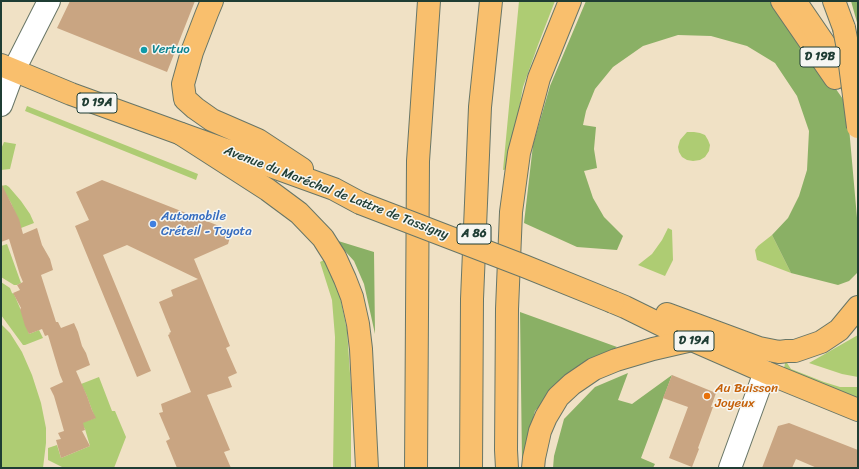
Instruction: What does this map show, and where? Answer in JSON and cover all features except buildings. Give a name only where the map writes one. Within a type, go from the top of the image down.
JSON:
[{"type":"main road","points":[[212,1],[206,12],[190,59],[184,84],[185,99],[212,120],[258,140],[334,189]]},
{"type":"main road","points":[[416,468],[418,161],[429,1]]},
{"type":"main road","name":"A 86","points":[[472,468],[472,299],[480,107],[491,1]]},
{"type":"main road","points":[[507,468],[507,309],[511,212],[518,160],[539,78],[570,1]]},
{"type":"main road","name":"D 19B","points":[[782,1],[858,112]]},
{"type":"main road","points":[[795,1],[858,93]]},
{"type":"main road","points":[[834,1],[844,28],[858,127]]},
{"type":"main road","name":"Avenue du Maréchal de Lattre de Tassigny","points":[[7,68],[71,94],[334,189],[360,203],[619,304]]},
{"type":"main road","points":[[181,134],[268,190],[294,209],[323,238],[335,257],[348,285],[358,324],[361,349],[367,468]]},
{"type":"main road","points":[[619,304],[639,304],[759,348],[779,352],[795,351],[821,342],[839,330],[858,307]]},
{"type":"main road","name":"D 19A","points":[[619,304],[692,340],[858,410]]},
{"type":"main road","points":[[533,468],[540,431],[546,416],[558,397],[572,384],[594,369],[616,360],[653,349],[692,340]]},
{"type":"street","points":[[1,105],[7,68],[49,1]]},
{"type":"street","points":[[730,468],[765,372]]},
{"type":"green space","points":[[519,1],[555,1],[523,87],[508,169],[503,170]]},
{"type":"green space","points":[[586,1],[775,1],[847,105],[858,229],[858,272],[849,281],[838,285],[791,273],[772,235],[788,218],[799,196],[807,170],[809,131],[797,96],[775,63],[747,46],[711,36],[678,35],[643,46],[613,67],[595,89],[586,111],[583,125],[596,127],[594,149],[597,168],[584,171],[593,198],[604,217],[623,236],[617,250],[577,247],[524,223],[533,145],[550,86]]},
{"type":"green space","points":[[851,1],[858,1],[858,26]]},
{"type":"green space","points":[[27,106],[198,174],[196,180],[25,111]]},
{"type":"green space","points":[[687,132],[700,133],[705,135],[708,140],[710,145],[709,151],[705,157],[700,160],[687,160],[682,157],[679,152],[678,147],[680,140]]},
{"type":"green space","points":[[4,142],[16,144],[10,169],[1,170],[1,149]]},
{"type":"green space","points":[[6,185],[21,201],[34,223],[21,228],[11,203],[1,186]]},
{"type":"green space","points":[[668,228],[672,230],[673,260],[665,276],[638,265],[652,254]]},
{"type":"green space","points":[[772,235],[791,273],[757,260],[755,250]]},
{"type":"green space","points":[[335,240],[374,252],[375,334],[364,284],[354,261]]},
{"type":"green space","points":[[7,244],[21,283],[17,285],[14,285],[1,277],[1,246]]},
{"type":"green space","points":[[326,259],[340,297],[347,330],[351,388],[351,468],[333,468],[335,337],[332,300],[320,262]]},
{"type":"green space","points":[[1,282],[10,288],[20,310],[23,309],[29,334],[39,330],[43,338],[23,345],[1,315]]},
{"type":"green space","points":[[520,312],[617,347],[594,359],[559,385],[535,411],[522,460]]},
{"type":"green space","points":[[1,324],[10,333],[22,352],[32,375],[41,403],[46,428],[43,468],[1,468]]},
{"type":"green space","points":[[858,335],[858,377],[842,374],[809,363]]},
{"type":"green space","points":[[786,359],[791,369],[824,382],[840,387],[858,387],[858,399],[784,368]]},
{"type":"green space","points":[[628,373],[618,400],[632,404],[672,375],[641,458],[655,464],[653,468],[553,468],[554,456],[564,419],[595,387]]},
{"type":"green space","points":[[99,377],[112,411],[115,411],[126,437],[114,468],[64,468],[48,460],[48,448],[57,445],[61,458],[90,446],[85,429],[81,423],[95,418],[81,384]]},
{"type":"place","name":"Vertuo","points":[[144,50]]},
{"type":"place","name":"Automobile Créteil - Toyota","points":[[153,224]]},
{"type":"place","name":"Au Buisson Joyeux","points":[[707,396]]}]
